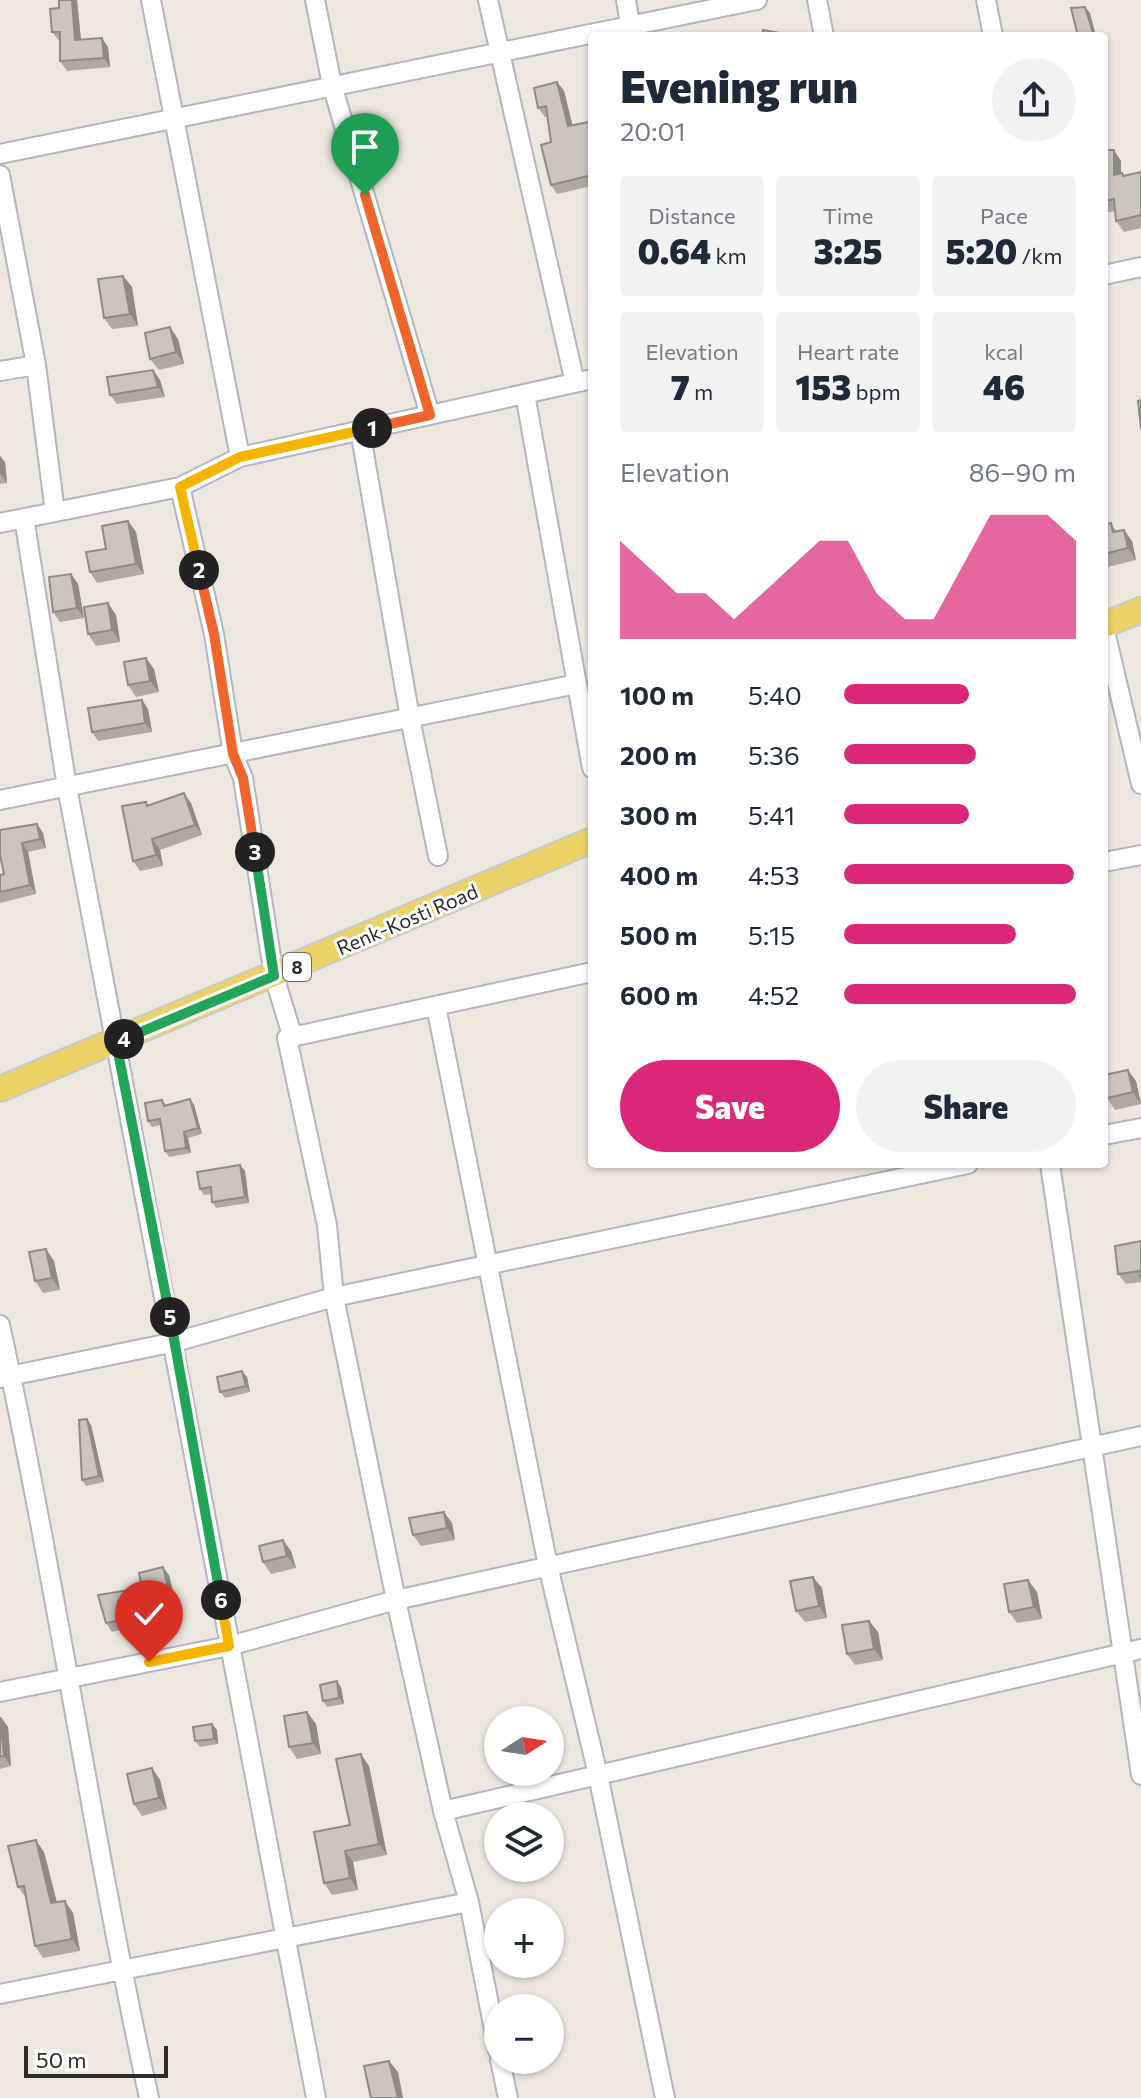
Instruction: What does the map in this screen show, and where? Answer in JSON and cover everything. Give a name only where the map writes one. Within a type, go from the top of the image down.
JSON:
[{"type":"main road","points":[[1108,624],[1141,610]]},
{"type":"main road","name":"Renk-Kosti Road","points":[[0,1089],[588,842]]},
{"type":"street","points":[[151,0],[240,457]]},
{"type":"street","points":[[315,0],[332,85],[430,415]]},
{"type":"street","points":[[0,523],[180,487],[240,457],[584,381],[488,0]]},
{"type":"street","points":[[626,0],[632,31],[757,0]]},
{"type":"street","points":[[817,0],[823,32]]},
{"type":"street","points":[[986,0],[992,32]]},
{"type":"street","points":[[0,154],[499,52],[588,38]]},
{"type":"street","points":[[0,175],[36,365],[55,512]]},
{"type":"street","points":[[1108,274],[1141,267]]},
{"type":"street","points":[[0,371],[36,365]]},
{"type":"street","points":[[525,394],[582,688],[588,736]]},
{"type":"street","points":[[360,430],[410,718],[438,856]]},
{"type":"street","points":[[180,487],[214,634],[233,754],[243,778],[274,976],[292,1035],[287,1038]]},
{"type":"street","points":[[24,518],[67,787],[175,1342],[229,1646],[288,1937],[316,2098]]},
{"type":"street","points":[[1108,643],[1141,784]]},
{"type":"street","points":[[0,800],[410,718],[582,688]]},
{"type":"street","points":[[1108,861],[1141,855]]},
{"type":"street","points":[[287,1038],[588,973]]},
{"type":"street","points":[[436,1006],[548,1566],[598,1775],[665,2098]]},
{"type":"street","points":[[287,1038],[327,1225],[334,1297],[396,1600],[443,1811],[469,1902],[487,1994]]},
{"type":"street","points":[[1108,1134],[1141,1128]]},
{"type":"street","points":[[6,1377],[175,1342],[334,1297],[949,1168]]},
{"type":"street","points":[[1051,1168],[1141,1775]]},
{"type":"street","points":[[0,1325],[6,1377],[69,1678],[121,1970],[149,2098]]},
{"type":"street","points":[[0,1692],[229,1646],[396,1600],[1141,1436]]},
{"type":"street","points":[[443,1811],[1141,1649]]},
{"type":"street","points":[[0,1994],[469,1902]]},
{"type":"street","points":[[503,2074],[508,2098]]},
{"type":"building","points":[[59,0],[72,0],[75,40],[102,38],[104,58],[60,61],[60,32],[52,32],[50,9],[59,8]]},
{"type":"building","points":[[1085,7],[1093,32],[1077,32],[1071,8]]},
{"type":"building","points":[[557,82],[568,126],[588,122],[588,176],[551,185],[541,145],[551,142],[546,106],[538,108],[534,88]]},
{"type":"building","points":[[1108,150],[1114,150],[1114,175],[1141,172],[1141,215],[1116,221],[1114,199],[1108,200]]},
{"type":"building","points":[[123,276],[130,314],[104,318],[98,279]]},
{"type":"building","points":[[170,327],[176,352],[150,359],[145,333]]},
{"type":"building","points":[[153,370],[158,387],[110,395],[107,377]]},
{"type":"building","points":[[1141,400],[1141,429],[1138,401]]},
{"type":"building","points":[[128,521],[136,564],[90,572],[86,552],[106,549],[102,526]]},
{"type":"building","points":[[1111,523],[1113,532],[1124,530],[1128,548],[1108,553],[1108,524]]},
{"type":"building","points":[[71,574],[77,608],[53,612],[49,577]]},
{"type":"building","points":[[108,603],[112,630],[88,634],[84,607]]},
{"type":"building","points":[[146,658],[150,681],[128,685],[124,662]]},
{"type":"building","points":[[142,700],[145,723],[92,732],[88,708]]},
{"type":"building","points":[[184,793],[195,825],[152,839],[156,855],[133,861],[122,806],[146,802],[147,806]]},
{"type":"building","points":[[37,824],[40,839],[22,843],[30,885],[0,892],[0,875],[4,874],[0,830]]},
{"type":"building","points":[[1128,1070],[1133,1092],[1108,1098],[1108,1074]]},
{"type":"building","points":[[190,1099],[198,1128],[184,1132],[186,1148],[165,1151],[160,1119],[148,1121],[145,1103],[162,1100],[164,1106]]},
{"type":"building","points":[[240,1165],[245,1197],[212,1202],[211,1187],[200,1189],[197,1172]]},
{"type":"building","points":[[1141,1241],[1141,1279],[1140,1271],[1118,1274],[1115,1246]]},
{"type":"building","points":[[46,1249],[52,1278],[35,1281],[29,1252]]},
{"type":"building","points":[[242,1371],[246,1386],[220,1392],[217,1377]]},
{"type":"building","points":[[87,1419],[99,1476],[82,1480],[79,1420]]},
{"type":"building","points":[[444,1512],[447,1528],[413,1535],[409,1518]]},
{"type":"building","points":[[283,1540],[287,1556],[263,1562],[259,1546]]},
{"type":"building","points":[[163,1567],[169,1592],[151,1597],[155,1613],[106,1623],[98,1595],[142,1588],[139,1573]]},
{"type":"building","points":[[813,1577],[819,1606],[796,1611],[790,1581]]},
{"type":"building","points":[[1028,1580],[1034,1607],[1009,1612],[1004,1584]]},
{"type":"building","points":[[869,1621],[874,1649],[847,1654],[842,1625]]},
{"type":"building","points":[[337,1681],[339,1698],[323,1701],[320,1685]]},
{"type":"building","points":[[307,1712],[313,1743],[289,1747],[284,1716]]},
{"type":"building","points":[[0,1717],[4,1756],[0,1757]]},
{"type":"building","points":[[212,1724],[214,1739],[195,1741],[193,1727]]},
{"type":"building","points":[[361,1754],[379,1844],[345,1851],[350,1878],[324,1883],[314,1832],[350,1825],[336,1759]]},
{"type":"building","points":[[152,1768],[159,1798],[134,1804],[127,1774]]},
{"type":"building","points":[[36,1840],[51,1903],[65,1901],[72,1939],[35,1946],[24,1886],[18,1887],[8,1846]]},
{"type":"building","points":[[389,2061],[398,2098],[371,2098],[364,2066]]},
{"type":"route","points":[[149,1662],[229,1646],[175,1342],[116,1042],[274,976],[243,778],[233,754],[214,634],[180,487],[240,457],[430,415],[365,195]]}]
